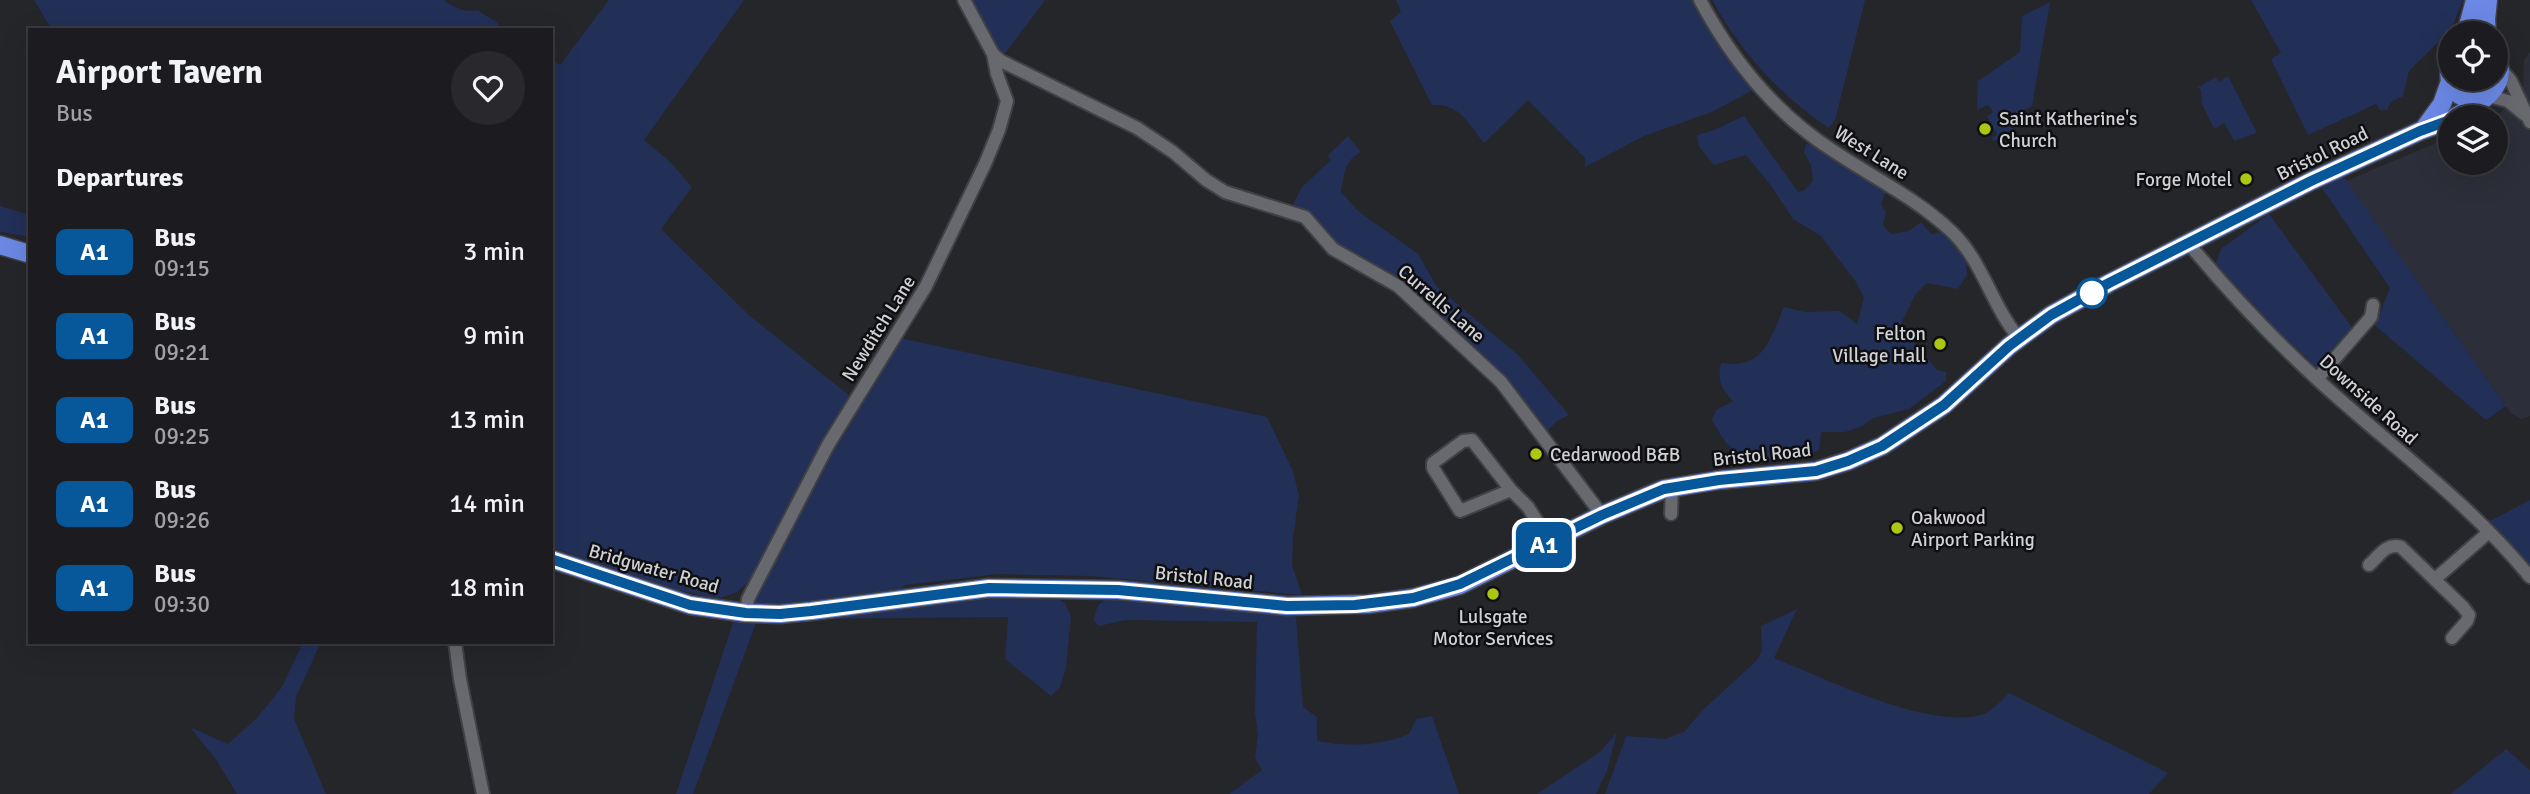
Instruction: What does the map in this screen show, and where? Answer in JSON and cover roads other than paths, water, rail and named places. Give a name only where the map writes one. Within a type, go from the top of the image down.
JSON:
[{"type":"highway","points":[[2469,21],[2475,0]]},
{"type":"highway","points":[[2486,21],[2488,0]]},
{"type":"highway","points":[[2423,130],[2440,108],[2445,91]]},
{"type":"highway","points":[[2454,91],[2465,98],[2485,98]]},
{"type":"highway","points":[[2474,105],[2491,91]]},
{"type":"highway","name":"Bristol Road","points":[[746,613],[801,612],[1013,587],[1118,590],[1287,606],[1386,603],[1413,598],[1460,584],[1602,515],[1672,487],[1816,471],[1882,446],[1944,405],[2019,338],[2051,315],[2298,187],[2438,124]]},
{"type":"highway","points":[[0,245],[28,253]]},
{"type":"highway","name":"Bridgwater Road","points":[[553,560],[690,605],[746,613]]},
{"type":"street","name":"Newditch Lane","points":[[746,613],[748,599],[828,445],[926,286],[999,130],[1007,100],[993,54],[964,0]]},
{"type":"street","name":"West Lane","points":[[1700,0],[1737,59],[1791,120],[1833,151],[1893,187],[1939,220],[1971,254],[2000,312],[2019,338]]},
{"type":"street","name":"Currells Lane","points":[[993,54],[1016,69],[1137,128],[1173,152],[1206,180],[1225,191],[1305,217],[1333,248],[1398,286],[1502,382],[1602,515]]},
{"type":"street","points":[[2508,77],[2529,120]]},
{"type":"street","points":[[2485,98],[2508,102],[2529,120]]},
{"type":"street","name":"Downside Road","points":[[2189,244],[2251,315],[2316,379],[2489,532],[2530,577]]},
{"type":"street","points":[[2316,379],[2371,317],[2373,305]]},
{"type":"street","points":[[1511,490],[1460,511],[1433,468],[1433,463],[1463,440],[1472,440],[1511,490],[1528,507],[1550,542]]},
{"type":"street","points":[[1671,514],[1672,487]]},
{"type":"street","points":[[2435,579],[2489,532]]},
{"type":"street","points":[[2369,565],[2389,546],[2395,544],[2401,547],[2469,615],[2468,621],[2452,638]]},
{"type":"street","points":[[455,644],[483,794]]},
{"type":"place","name":"Saint Katherine's Church","points":[[1985,129]]},
{"type":"place","name":"Forge Motel","points":[[2246,179]]},
{"type":"place","name":"Felton Village Hall","points":[[1940,344]]},
{"type":"place","name":"Cedarwood B&B","points":[[1536,454]]},
{"type":"place","name":"Oakwood Airport Parking","points":[[1897,528]]},
{"type":"place","name":"Lulsgate Motor Services","points":[[1493,594]]}]
